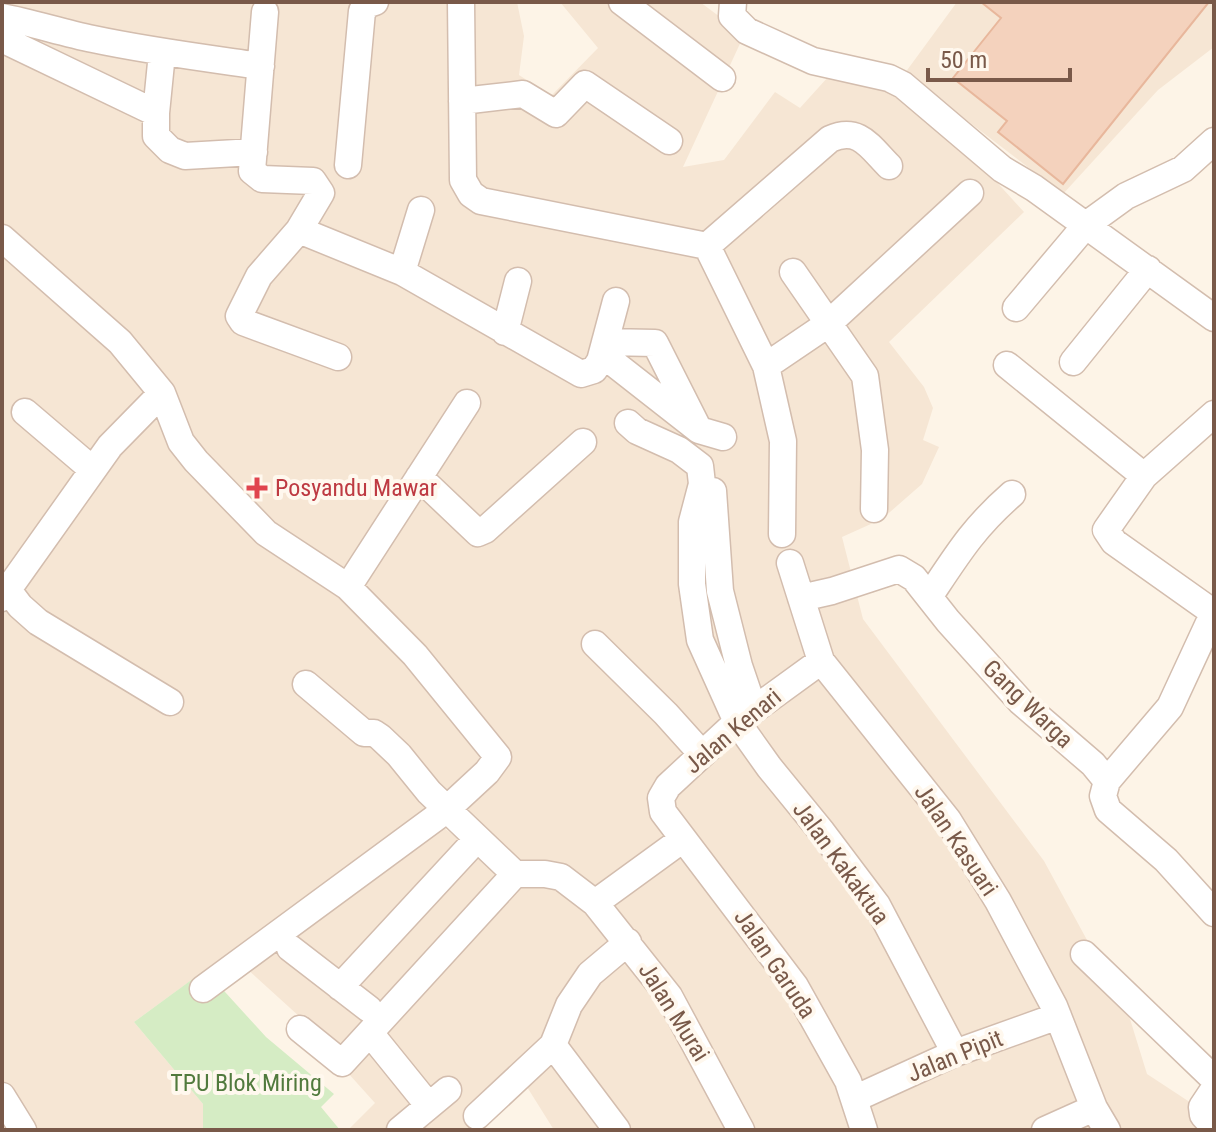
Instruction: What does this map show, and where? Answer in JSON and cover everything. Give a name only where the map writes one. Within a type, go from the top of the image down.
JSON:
[{"type":"street","points":[[348,165],[362,11],[375,2]]},
{"type":"street","points":[[461,2],[463,180],[471,194],[481,201],[707,246]]},
{"type":"street","points":[[622,2],[722,78]]},
{"type":"street","points":[[733,2],[732,16],[747,31],[813,61],[889,78],[903,85],[1002,169],[1034,188],[1214,318]]},
{"type":"street","points":[[265,12],[252,171],[262,179],[313,181],[321,193],[299,230],[259,276],[239,316],[240,320],[338,357]]},
{"type":"street","points":[[2,17],[162,53],[261,66]]},
{"type":"street","points":[[2,39],[156,113]]},
{"type":"street","points":[[79,76],[90,39]]},
{"type":"street","points":[[162,53],[156,136],[170,150],[185,156],[254,152]]},
{"type":"street","points":[[462,101],[523,94],[556,114],[585,84],[669,141]]},
{"type":"street","points":[[707,246],[830,139],[849,133],[858,136],[889,166]]},
{"type":"street","points":[[1016,308],[1086,225],[1126,196],[1183,169],[1214,141]]},
{"type":"street","points":[[766,366],[828,324],[970,193]]},
{"type":"street","points":[[402,272],[421,210]]},
{"type":"street","points":[[299,230],[402,272],[581,374],[594,370],[604,348],[616,301]]},
{"type":"street","points":[[2,238],[120,342],[162,393],[181,442],[196,461],[266,533],[348,587],[415,655],[498,757],[487,772],[446,810],[203,989]]},
{"type":"street","points":[[707,246],[766,366],[783,441],[782,534]]},
{"type":"street","points":[[1073,362],[1148,269]]},
{"type":"street","points":[[793,272],[865,376],[875,450],[874,509]]},
{"type":"street","points":[[505,332],[518,281]]},
{"type":"street","points":[[655,343],[711,433],[604,348],[655,343]]},
{"type":"street","points":[[1007,365],[1144,476]]},
{"type":"street","points":[[162,393],[110,446],[5,594],[38,622],[170,702]]},
{"type":"street","points":[[348,587],[467,403]]},
{"type":"street","points":[[25,412],[93,470]]},
{"type":"street","points":[[1214,414],[1144,476],[1106,530],[1114,542],[1214,612],[1170,707],[1107,781],[1103,803],[1166,860],[1214,913]]},
{"type":"street","points":[[628,423],[637,431],[679,450],[700,466],[702,484],[692,522],[692,584],[700,640],[746,716]]},
{"type":"street","points":[[419,477],[478,533],[583,442]]},
{"type":"street","points":[[713,491],[720,591],[739,666],[746,716]]},
{"type":"street","points":[[929,597],[962,545],[987,516],[1012,494]]},
{"type":"street","name":"Jalan Kasuari","points":[[790,563],[821,661],[948,820],[998,901],[1058,1016],[1101,1119]]},
{"type":"street","name":"Gang Warga","points":[[801,598],[899,569],[914,578],[1021,702],[1093,764],[1107,781]]},
{"type":"street","points":[[595,644],[702,754]]},
{"type":"street","name":"Jalan Kenari","points":[[663,812],[661,798],[668,786],[746,716],[821,661]]},
{"type":"street","points":[[300,1029],[342,1063],[369,1021],[515,874],[446,810],[380,737],[374,733],[364,733],[306,684]]},
{"type":"street","name":"Jalan Kakaktua","points":[[746,716],[769,767],[877,905],[955,1053]]},
{"type":"street","name":"Jalan Garuda","points":[[663,812],[795,986],[848,1081],[864,1130]]},
{"type":"street","points":[[340,987],[477,839]]},
{"type":"street","points":[[595,903],[683,839]]},
{"type":"street","name":"Jalan Murai","points":[[515,874],[561,877],[595,903],[669,996],[741,1130]]},
{"type":"street","points":[[477,1116],[553,1045],[569,1005],[590,974],[628,942]]},
{"type":"street","points":[[290,948],[340,987],[438,1098],[400,1130]]},
{"type":"street","points":[[1084,954],[1214,1079]]},
{"type":"street","name":"Jalan Pipit","points":[[854,1099],[955,1053],[1058,1016]]},
{"type":"street","points":[[553,1045],[617,1130]]},
{"type":"street","points":[[1214,1089],[1202,1107],[1203,1115],[1214,1127]]},
{"type":"street","points":[[2,1096],[23,1130]]},
{"type":"street","points":[[1045,1130],[1101,1119]]},
{"type":"shaded area","points":[[2,2],[517,2],[524,36],[519,75],[551,96],[598,48],[560,2],[700,2],[744,35],[683,167],[724,160],[775,92],[800,108],[828,77],[893,90],[964,146],[1024,212],[889,342],[924,387],[933,408],[923,440],[939,447],[922,484],[882,519],[842,537],[863,619],[1044,861],[1130,1019],[1147,1074],[1214,1118],[1214,1130],[554,1130],[517,1071],[468,1130],[348,1130],[375,1103],[348,1073],[355,1067],[246,968],[436,822],[506,874],[440,799],[134,1022],[203,1104],[203,1130],[2,1130]]},
{"type":"shaded area","points":[[957,2],[1214,2],[1214,47],[1158,90],[1063,194],[905,73]]},
{"type":"green space","name":"TPU Blok Miring","points":[[205,970],[266,1037],[334,1094],[321,1107],[340,1130],[203,1130],[203,1104],[134,1022]]},
{"type":"building","points":[[981,2],[1209,2],[1063,184],[998,132],[1007,121],[953,78],[1001,18]]},
{"type":"place","name":"Posyandu Mawar","points":[[257,488]]}]
